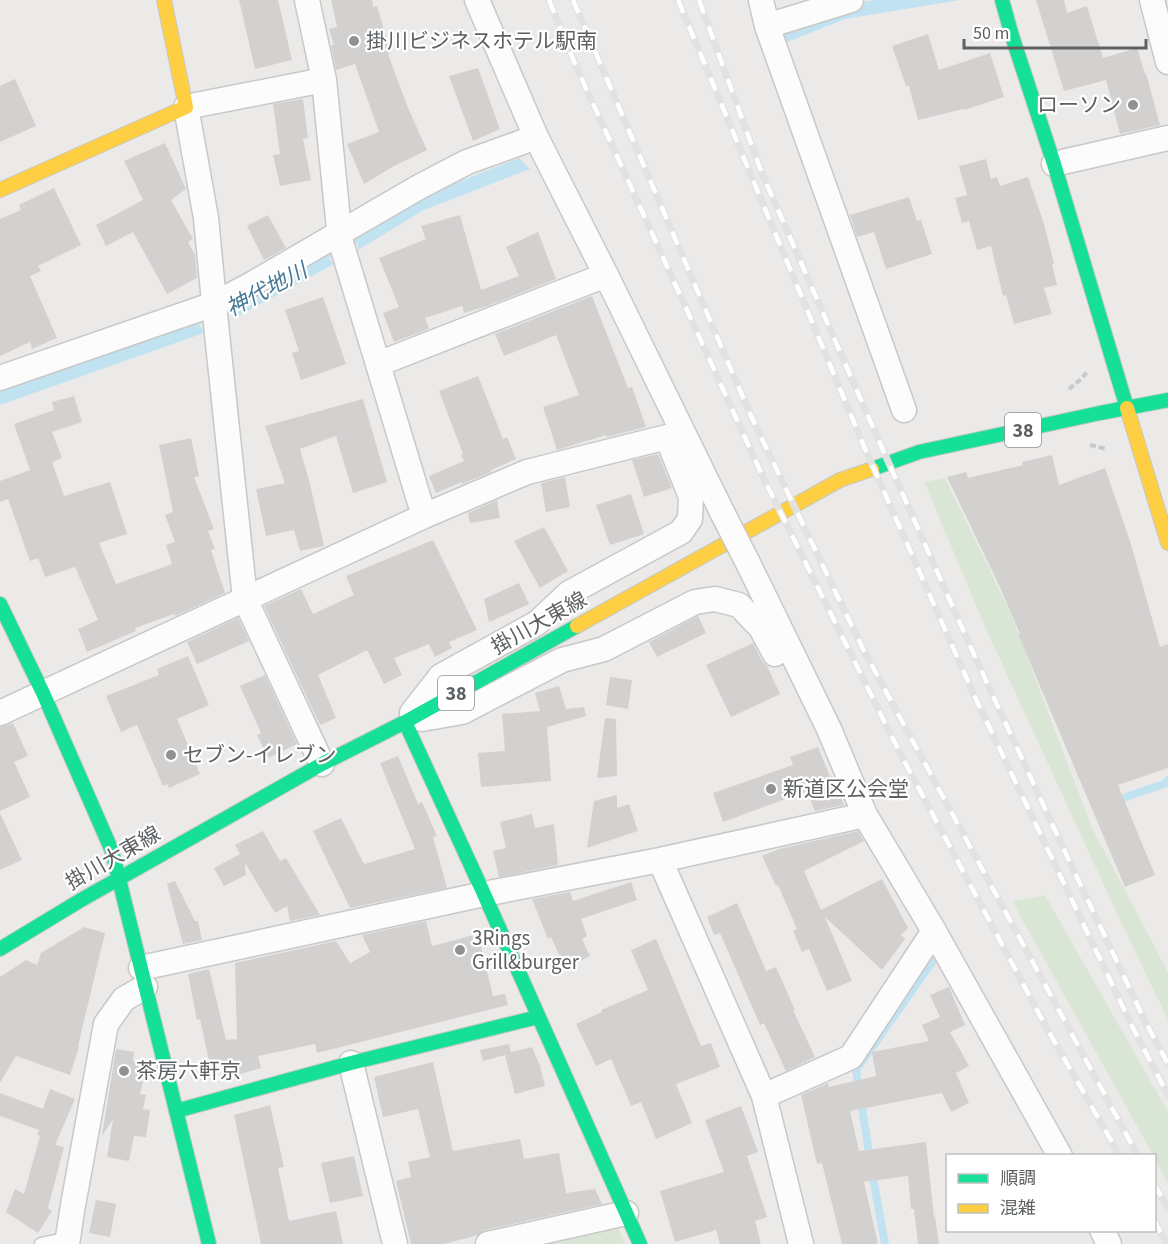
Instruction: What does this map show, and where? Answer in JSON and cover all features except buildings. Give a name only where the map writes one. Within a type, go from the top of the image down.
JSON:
[{"type":"street","points":[[164,0],[206,218],[245,599],[322,764]]},
{"type":"street","points":[[307,0],[324,80],[342,245],[424,516]]},
{"type":"street","points":[[477,0],[606,275],[675,435],[723,514],[748,563],[829,729],[865,815],[934,931],[1059,1154]]},
{"type":"street","points":[[761,0],[767,26],[904,410]]},
{"type":"street","points":[[767,26],[850,0]]},
{"type":"street","points":[[1002,0],[1168,543]]},
{"type":"street","points":[[1152,0],[1168,62]]},
{"type":"street","points":[[0,190],[186,107],[324,80]]},
{"type":"street","points":[[0,378],[214,305],[252,284],[342,245],[419,187],[467,162],[541,134]]},
{"type":"street","points":[[1054,164],[1168,138]]},
{"type":"street","points":[[378,364],[606,275]]},
{"type":"street","name":"掛川大東線","points":[[0,949],[70,906],[322,764],[405,722],[840,480],[919,452],[1168,400]]},
{"type":"street","points":[[0,713],[424,516],[527,472],[675,435]]},
{"type":"street","points":[[405,722],[441,676],[537,623],[569,593],[681,532],[690,519],[691,497],[675,435]]},
{"type":"street","points":[[405,722],[462,712],[562,660],[604,650],[695,602],[715,599],[739,605],[761,628],[809,722],[829,729]]},
{"type":"street","points":[[0,604],[43,693],[112,850],[209,1244]]},
{"type":"street","points":[[405,722],[640,1244]]},
{"type":"street","points":[[68,1241],[106,1024],[143,977],[484,894],[660,860],[865,815]]},
{"type":"street","points":[[660,860],[764,1096],[801,1244]]},
{"type":"street","points":[[764,1096],[851,1057],[934,931]]},
{"type":"street","points":[[176,1111],[351,1063],[538,1017]]},
{"type":"street","points":[[351,1063],[395,1244]]},
{"type":"street","points":[[488,1244],[626,1213]]},
{"type":"lane","points":[[41,1244],[68,1241]]},
{"type":"path","points":[[1083,444],[1107,448]]},
{"type":"green space","points":[[945,478],[1011,614],[1092,828],[1168,972],[1168,1020],[986,629],[924,482]]},
{"type":"green space","points":[[1045,895],[1168,1112],[1168,1183],[1156,1161],[1156,1154],[1153,1154],[1012,901]]},
{"type":"green space","points":[[608,1226],[619,1230],[625,1244],[531,1244]]},
{"type":"water","points":[[873,0],[960,0],[845,19],[785,43],[780,30],[848,5]]},
{"type":"water","points":[[519,158],[530,169],[424,210],[358,250],[356,232],[417,198]]},
{"type":"water","points":[[322,251],[334,264],[233,319],[233,301]]},
{"type":"water","points":[[197,319],[204,333],[0,405],[0,388]]},
{"type":"waterway","name":"神代地川","points":[[317,260],[365,234]]},
{"type":"waterway","points":[[1114,801],[1164,784],[1168,780]]},
{"type":"waterway","points":[[859,1089],[856,1070],[940,951]]},
{"type":"waterway","points":[[861,1101],[870,1160]]},
{"type":"waterway","points":[[872,1172],[885,1244]]},
{"type":"railway","points":[[549,0],[575,64],[762,475],[900,753],[1045,1025],[1119,1154]]},
{"type":"railway","points":[[573,0],[751,416],[863,649],[1137,1154]]},
{"type":"railway","points":[[678,0],[863,444],[974,695],[1132,1026],[1168,1095]]},
{"type":"railway","points":[[699,0],[761,171],[879,441],[1066,854],[1145,1021],[1168,1064]]},
{"type":"railway","points":[[1156,1187],[1168,1207]]},
{"type":"railway","points":[[1156,1224],[1167,1244]]},
{"type":"traffic: fast","points":[[1002,0],[1127,408]]},
{"type":"traffic: fast","points":[[872,469],[919,452],[1168,400]]},
{"type":"traffic: fast","points":[[0,604],[43,693],[112,851],[209,1244]]},
{"type":"traffic: fast","points":[[0,949],[81,900],[322,764],[405,722],[577,626]]},
{"type":"traffic: fast","points":[[405,722],[640,1244]]},
{"type":"traffic: fast","points":[[176,1111],[351,1063],[538,1017]]},
{"type":"traffic: slow","points":[[0,190],[186,107],[164,0]]},
{"type":"traffic: slow","points":[[1127,408],[1168,543]]},
{"type":"traffic: slow","points":[[577,626],[840,480],[872,469]]},
{"type":"place","name":"掛川ビジネスホテル駅南","points":[[354,41]]},
{"type":"place","name":"ローソン","points":[[1133,105]]},
{"type":"place","name":"セブン-イレブン","points":[[171,755]]},
{"type":"place","name":"新道区公会堂","points":[[771,789]]},
{"type":"place","name":"3Rings Grill&burger","points":[[460,950]]},
{"type":"place","name":"茶房六軒京","points":[[124,1071]]}]
